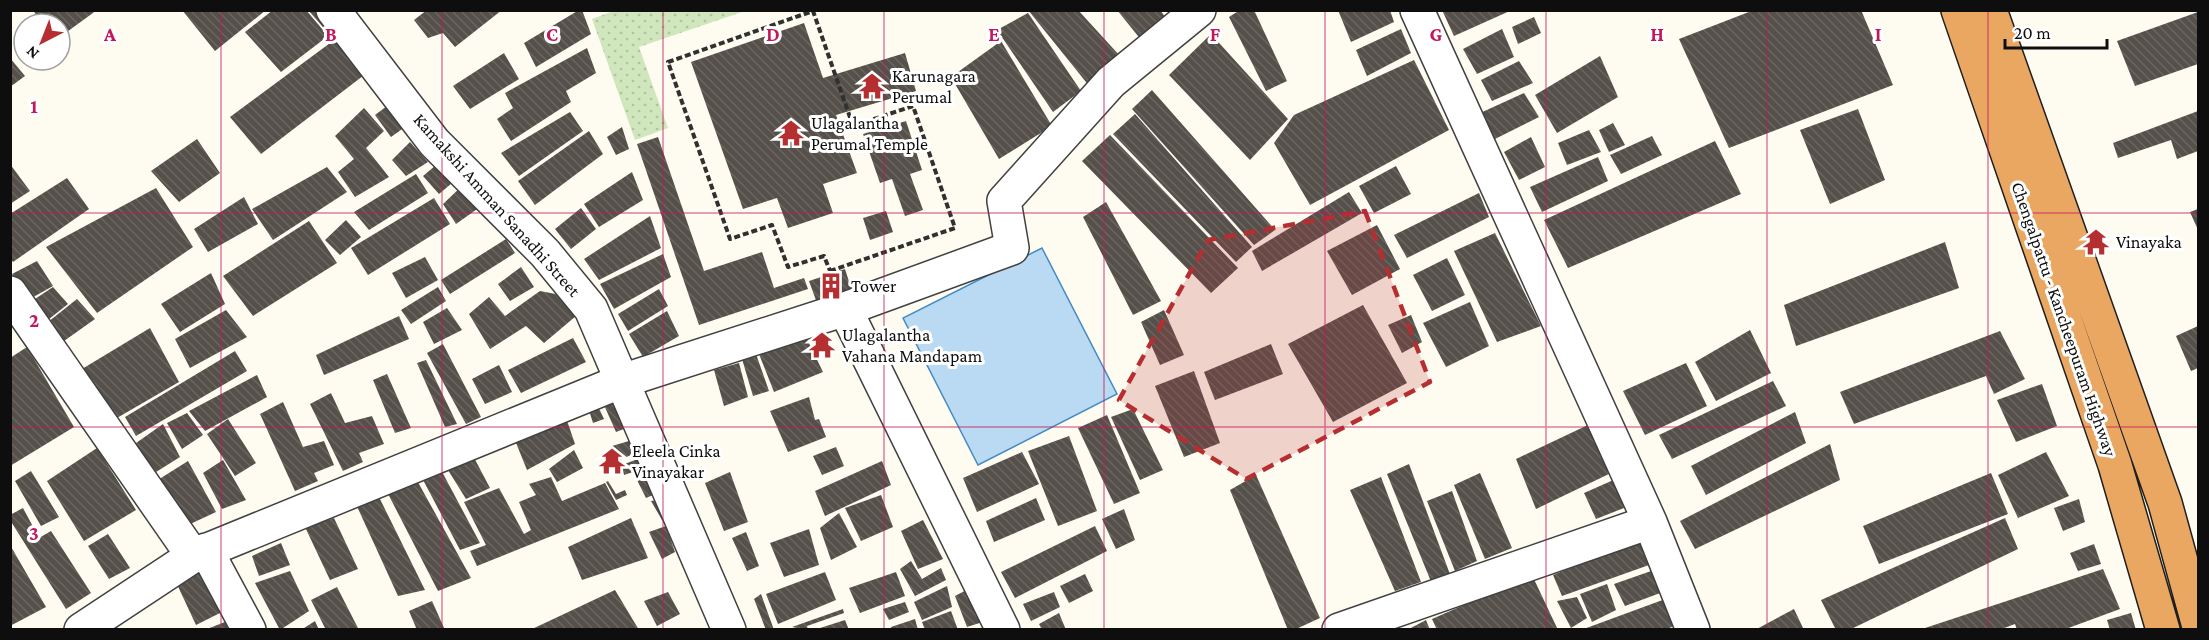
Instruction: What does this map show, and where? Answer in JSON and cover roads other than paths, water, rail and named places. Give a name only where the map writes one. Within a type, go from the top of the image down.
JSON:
[{"type":"highway","name":"Chengalpattu - Kancheepuram Highway","points":[[1958,10],[2115,465],[2163,630]]},
{"type":"highway","points":[[1990,10],[2165,503],[2199,623]]},
{"type":"street","name":"Kamakshi Amman Sanadhi Street","points":[[333,10],[434,142],[545,253],[591,309],[729,630]]},
{"type":"street","points":[[81,630],[199,553],[622,381],[845,309],[1012,248],[1004,201],[1111,82],[1199,10]]},
{"type":"street","points":[[1417,10],[1650,522],[1693,630]]},
{"type":"street","points":[[10,293],[199,553],[249,630]]},
{"type":"street","points":[[845,309],[1003,630]]},
{"type":"street","points":[[1339,630],[1650,522]]},
{"type":"water","points":[[1042,248],[1117,394],[978,465],[903,318]]},
{"type":"place","name":"Karunagara Perumal","points":[[872,86]]},
{"type":"place","name":"Ulagalantha Perumal Temple","points":[[791,133]]},
{"type":"place","name":"Vinayaka","points":[[2096,242]]},
{"type":"place","name":"Tower","points":[[831,286]]},
{"type":"place","name":"Ulagalantha Vahana Mandapam","points":[[822,345]]},
{"type":"place","name":"Eleela Cinka Vinayakar","points":[[612,461]]}]
